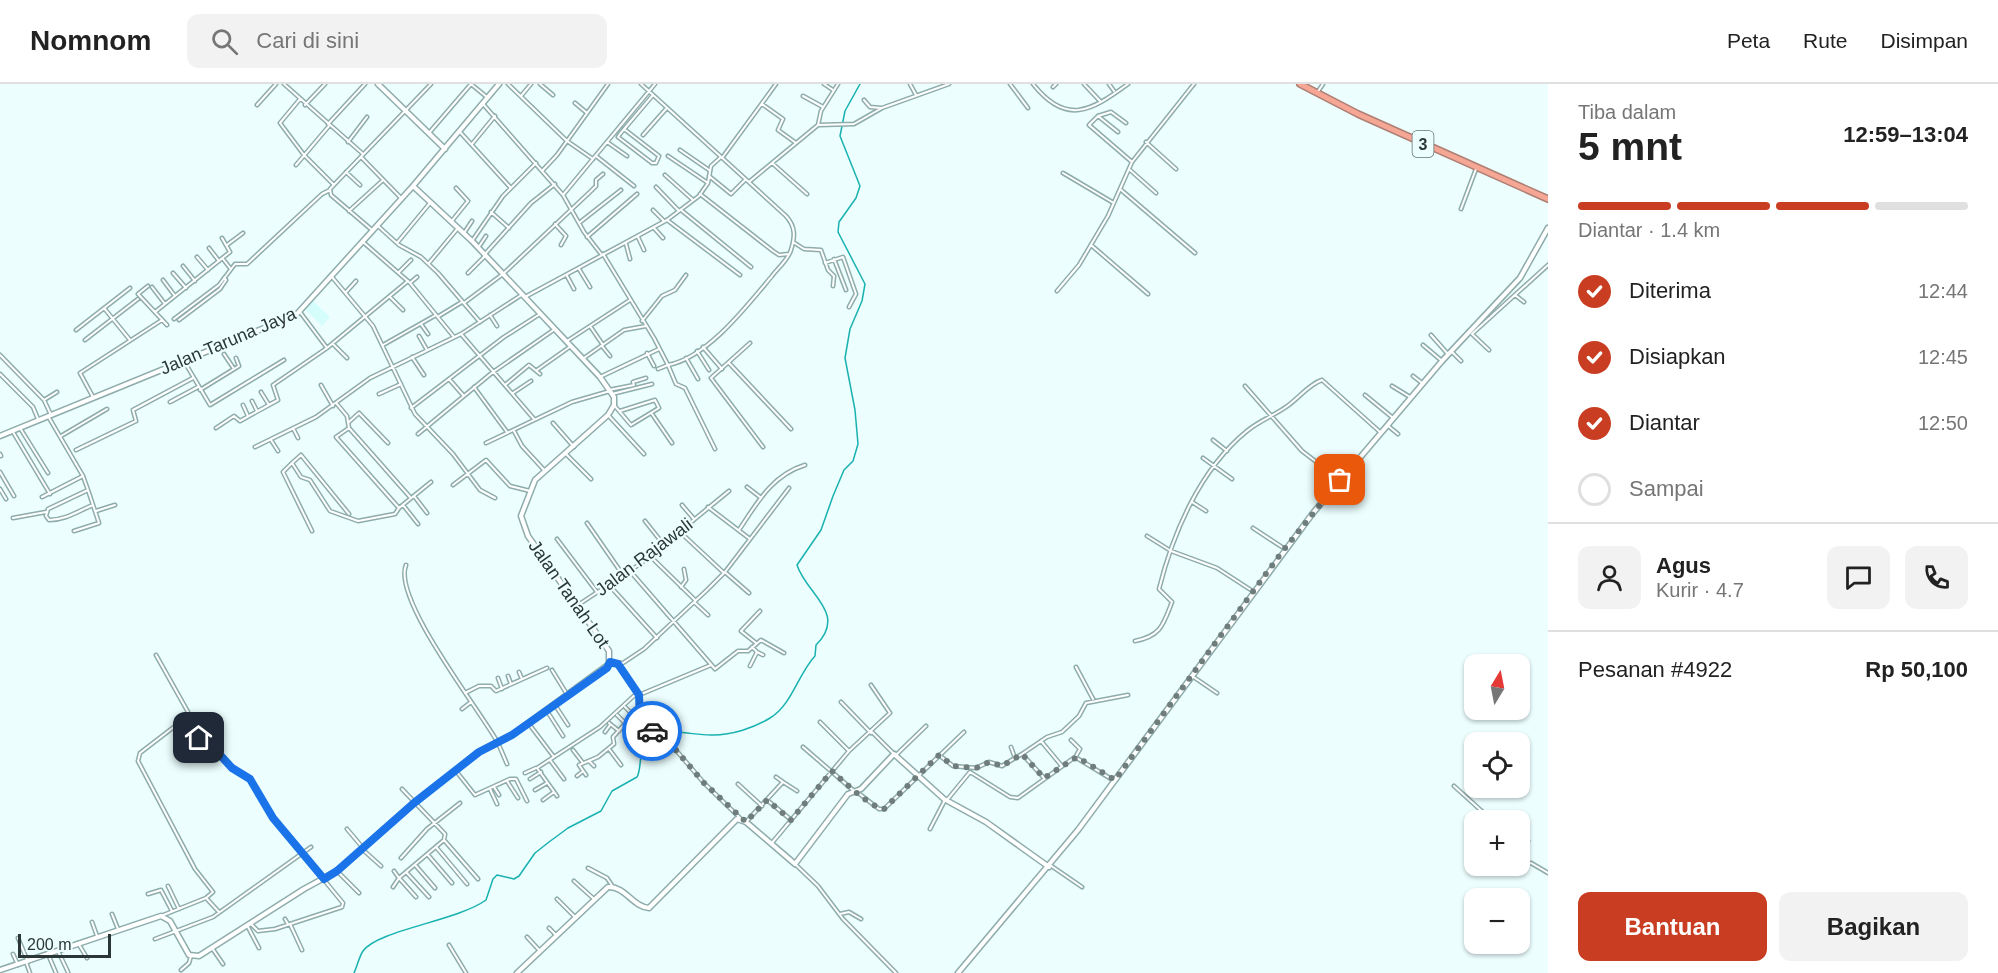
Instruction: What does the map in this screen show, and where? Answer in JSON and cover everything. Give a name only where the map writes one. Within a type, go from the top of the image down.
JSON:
[{"type":"highway","name":"3","points":[[1300,84],[1548,199]]},
{"type":"street","points":[[257,105],[276,84]]},
{"type":"street","points":[[284,84],[348,142],[401,199]]},
{"type":"street","points":[[305,105],[325,84]]},
{"type":"street","points":[[296,165],[364,84]]},
{"type":"street","points":[[174,319],[219,285],[230,268],[238,263],[248,264],[322,194],[330,190],[431,84]]},
{"type":"street","points":[[429,134],[471,84],[488,98]]},
{"type":"street","points":[[499,84],[413,186],[472,241],[584,358],[611,392],[614,405],[630,425],[659,409],[656,400],[621,411]]},
{"type":"street","points":[[508,84],[567,141],[634,186]]},
{"type":"street","points":[[521,96],[531,84]]},
{"type":"street","points":[[540,84],[553,95]]},
{"type":"street","points":[[543,170],[608,84]]},
{"type":"street","points":[[641,84],[790,222],[795,232],[789,254],[739,315],[704,347],[686,358],[658,369]]},
{"type":"street","points":[[563,195],[655,84]]},
{"type":"street","points":[[255,447],[337,404],[370,378],[461,334],[524,295],[567,276],[666,221],[700,194],[708,183],[709,170],[776,84]]},
{"type":"street","points":[[824,84],[833,90]]},
{"type":"street","points":[[709,176],[731,194],[818,125],[823,107],[838,84]]},
{"type":"street","points":[[910,84],[917,96]]},
{"type":"street","points":[[818,125],[838,126],[854,123],[882,108],[949,84]]},
{"type":"street","points":[[1010,84],[1028,108]]},
{"type":"street","points":[[1033,84],[1044,97],[1069,112],[1092,108],[1128,84]]},
{"type":"street","points":[[1053,87],[1056,84]]},
{"type":"street","points":[[1084,84],[1101,102]]},
{"type":"street","points":[[1109,84],[1115,92]]},
{"type":"street","points":[[1056,291],[1079,265],[1091,245],[1108,216],[1112,202],[1132,162],[1194,84]]},
{"type":"street","points":[[1317,93],[1323,84]]},
{"type":"street","points":[[380,85],[445,149]]},
{"type":"street","points":[[624,129],[659,156],[656,163],[652,163],[618,138],[624,129],[653,95]]},
{"type":"street","points":[[803,96],[823,107]]},
{"type":"street","points":[[300,99],[280,122],[304,155],[333,185]]},
{"type":"street","points":[[864,100],[873,108],[882,108]]},
{"type":"street","points":[[575,103],[587,113]]},
{"type":"street","points":[[483,104],[555,184],[587,237],[603,254],[668,365],[676,384],[686,389],[715,449]]},
{"type":"street","points":[[762,104],[783,119],[778,130],[796,143]]},
{"type":"street","points":[[643,135],[666,109]]},
{"type":"street","points":[[1126,123],[1113,112],[1098,116],[1090,125],[1132,162]]},
{"type":"street","points":[[472,144],[495,116]]},
{"type":"street","points":[[1098,116],[1118,132]]},
{"type":"street","points":[[348,142],[367,117]]},
{"type":"street","points":[[460,132],[510,187]]},
{"type":"street","points":[[606,141],[627,156]]},
{"type":"street","points":[[1146,142],[1176,169]]},
{"type":"street","points":[[680,150],[709,170]]},
{"type":"street","points":[[668,156],[708,183]]},
{"type":"street","points":[[472,241],[510,187],[537,162]]},
{"type":"street","points":[[772,163],[807,194]]},
{"type":"street","points":[[1461,209],[1477,167]]},
{"type":"street","points":[[1130,170],[1156,194]]},
{"type":"street","points":[[346,172],[360,185]]},
{"type":"street","points":[[1063,173],[1112,202]]},
{"type":"street","points":[[383,345],[463,302],[503,274],[595,187],[596,180],[603,174]]},
{"type":"street","points":[[665,175],[693,201]]},
{"type":"street","points":[[349,211],[383,180]]},
{"type":"street","points":[[468,273],[531,203],[555,184]]},
{"type":"street","name":"Jalan Taruna Jaya","points":[[0,436],[300,312],[413,186]]},
{"type":"street","points":[[656,187],[680,210],[751,267]]},
{"type":"street","points":[[451,222],[468,201],[456,188]]},
{"type":"street","points":[[1120,189],[1195,253]]},
{"type":"street","points":[[330,190],[331,195],[372,230]]},
{"type":"street","points":[[579,223],[621,190]]},
{"type":"street","points":[[587,237],[637,194]]},
{"type":"street","points":[[700,194],[773,251],[779,255],[789,254]]},
{"type":"street","points":[[397,243],[430,203]]},
{"type":"street","points":[[653,210],[740,275]]},
{"type":"street","points":[[491,212],[509,228]]},
{"type":"street","points":[[464,234],[472,221]]},
{"type":"street","points":[[555,224],[566,236],[561,245]]},
{"type":"street","points":[[377,225],[397,243],[429,264],[480,322]]},
{"type":"street","points":[[429,264],[458,228]]},
{"type":"street","points":[[654,228],[663,238]]},
{"type":"street","points":[[958,973],[1050,866],[1285,549],[1340,480],[1442,361],[1500,305],[1520,278],[1548,228]]},
{"type":"street","points":[[227,245],[243,233]]},
{"type":"street","points":[[478,248],[486,236]]},
{"type":"street","points":[[638,237],[644,250]]},
{"type":"street","points":[[155,312],[231,252],[222,238]]},
{"type":"street","points":[[363,242],[409,282],[454,337]]},
{"type":"street","points":[[793,242],[804,249],[820,250],[828,270],[834,276],[834,286]]},
{"type":"street","points":[[626,244],[630,259]]},
{"type":"street","points":[[1091,245],[1148,294]]},
{"type":"street","points":[[209,248],[219,261]]},
{"type":"street","points":[[197,257],[208,270]]},
{"type":"street","points":[[825,263],[843,257],[855,290],[855,298],[849,307]]},
{"type":"street","points":[[223,258],[230,268]]},
{"type":"street","points":[[834,259],[846,290]]},
{"type":"street","points":[[399,272],[411,260]]},
{"type":"street","points":[[1500,305],[1515,295],[1548,265]]},
{"type":"street","points":[[183,266],[195,281]]},
{"type":"street","points":[[579,269],[590,287]]},
{"type":"street","points":[[173,273],[186,288]]},
{"type":"street","points":[[642,321],[662,296],[675,290],[686,275]]},
{"type":"street","points":[[567,276],[574,289]]},
{"type":"street","points":[[332,277],[367,317],[383,345],[411,408],[426,429],[453,454],[482,492],[495,498]]},
{"type":"street","points":[[216,428],[234,416],[240,421],[278,399],[273,385],[333,344],[417,277]]},
{"type":"street","points":[[179,320],[220,289],[226,280],[224,278]]},
{"type":"street","points":[[163,280],[175,296]]},
{"type":"street","points":[[346,292],[356,281]]},
{"type":"street","points":[[148,286],[138,294],[167,325]]},
{"type":"street","points":[[152,287],[165,304]]},
{"type":"street","points":[[76,330],[130,288]]},
{"type":"street","points":[[1515,295],[1524,302]]},
{"type":"street","points":[[390,297],[403,310]]},
{"type":"street","points":[[85,340],[138,299]]},
{"type":"street","points":[[567,341],[631,300]]},
{"type":"street","points":[[104,308],[130,340]]},
{"type":"street","points":[[300,312],[327,348]]},
{"type":"street","points":[[411,408],[541,313]]},
{"type":"street","points":[[490,315],[497,326]]},
{"type":"street","points":[[93,397],[80,374],[162,320]]},
{"type":"street","points":[[421,324],[428,334]]},
{"type":"street","points":[[590,326],[610,356]]},
{"type":"street","points":[[584,358],[624,330],[646,326]]},
{"type":"street","points":[[418,435],[493,372],[555,328]]},
{"type":"street","points":[[1471,333],[1489,350]]},
{"type":"street","points":[[461,334],[534,419]]},
{"type":"street","points":[[1431,335],[1461,361]]},
{"type":"street","points":[[419,336],[427,350]]},
{"type":"street","points":[[333,344],[346,358]]},
{"type":"street","points":[[750,344],[711,380],[763,447]]},
{"type":"street","points":[[537,370],[571,345]]},
{"type":"street","points":[[1423,345],[1442,361]]},
{"type":"street","points":[[704,347],[722,369]]},
{"type":"street","points":[[600,377],[659,349]]},
{"type":"street","points":[[697,351],[709,370]]},
{"type":"street","points":[[647,353],[654,366]]},
{"type":"street","points":[[224,354],[234,369]]},
{"type":"street","points":[[0,355],[46,403],[50,415],[83,476],[99,523],[74,531]]},
{"type":"street","points":[[412,357],[424,375]]},
{"type":"street","points":[[170,402],[234,369],[239,365],[236,358]]},
{"type":"street","points":[[686,358],[698,379]]},
{"type":"street","points":[[184,360],[210,405],[284,360]]},
{"type":"street","points":[[729,363],[791,429]]},
{"type":"street","points":[[505,385],[529,365],[540,374]]},
{"type":"street","points":[[0,374],[33,407],[39,420]]},
{"type":"street","points":[[1413,376],[1422,383]]},
{"type":"street","points":[[76,450],[136,421],[133,410],[194,378]]},
{"type":"street","points":[[486,443],[572,402],[634,385],[633,382],[646,378]]},
{"type":"street","points":[[449,379],[464,395]]},
{"type":"street","points":[[513,393],[531,381]]},
{"type":"street","points":[[1135,642],[1154,636],[1171,603],[1171,598],[1159,591],[1171,551],[1192,502],[1215,467],[1245,432],[1318,381],[1328,382],[1381,433]]},
{"type":"street","points":[[379,394],[401,383]]},
{"type":"street","points":[[611,392],[652,384]]},
{"type":"street","points":[[321,385],[333,406]]},
{"type":"street","points":[[1245,386],[1302,451],[1340,480]]},
{"type":"street","points":[[1392,386],[1410,397]]},
{"type":"street","points":[[474,387],[507,432]]},
{"type":"street","points":[[46,403],[57,392]]},
{"type":"street","points":[[261,392],[269,405]]},
{"type":"street","points":[[1365,395],[1393,418]]},
{"type":"street","points":[[252,401],[257,411]]},
{"type":"street","points":[[337,404],[349,422]]},
{"type":"street","points":[[243,405],[248,416]]},
{"type":"street","name":"Jalan Tanah Lot","points":[[191,956],[199,956],[337,871],[414,803],[485,749],[529,724],[607,668],[610,662],[609,651],[523,527],[522,512],[535,480],[608,415],[614,405]]},
{"type":"street","points":[[61,436],[107,409]]},
{"type":"street","points":[[388,443],[359,413],[349,422],[348,428],[336,437],[418,524]]},
{"type":"street","points":[[652,414],[672,443]]},
{"type":"street","points":[[608,415],[644,454]]},
{"type":"street","points":[[553,423],[574,447]]},
{"type":"street","points":[[1387,425],[1398,434]]},
{"type":"street","points":[[20,428],[48,473]]},
{"type":"street","points":[[293,428],[298,438]]},
{"type":"street","points":[[348,428],[427,513]]},
{"type":"street","points":[[513,430],[522,446],[545,471]]},
{"type":"street","points":[[12,431],[50,494]]},
{"type":"street","points":[[271,439],[278,451]]},
{"type":"street","points":[[1214,440],[1227,452]]},
{"type":"street","points":[[566,454],[591,479]]},
{"type":"street","points":[[312,531],[282,471],[301,455],[349,514]]},
{"type":"street","points":[[1203,458],[1232,480]]},
{"type":"street","points":[[453,485],[486,460],[510,486],[530,491]]},
{"type":"street","points":[[292,463],[302,477],[310,480],[330,511],[361,521],[393,515],[430,482]]},
{"type":"street","points":[[739,530],[760,497],[788,470],[805,465]]},
{"type":"street","points":[[0,472],[14,496]]},
{"type":"street","points":[[42,497],[83,476]]},
{"type":"street","points":[[747,487],[760,497]]},
{"type":"street","points":[[610,662],[618,664],[634,657],[674,622],[724,572],[789,488]]},
{"type":"street","points":[[0,489],[6,499]]},
{"type":"street","points":[[13,518],[46,512],[88,490]]},
{"type":"street","name":"Jalan Rajawali","points":[[578,605],[650,556],[729,491]]},
{"type":"street","points":[[1192,502],[1206,511]]},
{"type":"street","points":[[46,512],[49,520],[54,520],[75,515],[93,505]]},
{"type":"street","points":[[96,512],[115,505]]},
{"type":"street","points":[[682,505],[694,519]]},
{"type":"street","points":[[708,507],[750,539]]},
{"type":"street","points":[[645,521],[664,545]]},
{"type":"street","points":[[587,523],[623,575]]},
{"type":"street","points":[[1253,528],[1285,549]]},
{"type":"street","points":[[680,532],[749,592]]},
{"type":"street","points":[[1147,536],[1171,551],[1217,568],[1254,592]]},
{"type":"street","points":[[556,539],[597,592]]},
{"type":"street","points":[[650,556],[708,615]]},
{"type":"street","points":[[406,565],[405,570],[414,607],[437,650],[498,743],[507,764]]},
{"type":"street","points":[[681,587],[686,580],[684,569]]},
{"type":"street","points":[[630,571],[715,669],[738,651],[746,651],[756,643],[766,641],[784,653]]},
{"type":"street","points":[[609,585],[657,638]]},
{"type":"street","points":[[756,643],[741,630],[760,611]]},
{"type":"street","points":[[752,647],[763,655]]},
{"type":"street","points":[[750,666],[757,652]]},
{"type":"street","points":[[4,971],[78,943],[161,916],[206,898],[213,892],[195,869],[141,769],[138,758],[140,753],[183,720],[188,710],[156,655]]},
{"type":"street","points":[[618,664],[638,694],[640,718],[656,740],[675,749],[704,783],[740,818],[795,864],[896,973]]},
{"type":"street","points":[[525,773],[550,760],[604,724],[638,694],[711,665]]},
{"type":"street","points":[[465,693],[479,686],[491,686],[495,691],[502,689],[547,668]]},
{"type":"street","points":[[1076,668],[1094,700]]},
{"type":"street","points":[[528,669],[531,675]]},
{"type":"street","points":[[552,670],[568,696]]},
{"type":"street","points":[[519,672],[522,679]]},
{"type":"street","points":[[508,676],[512,684]]},
{"type":"street","points":[[1192,676],[1217,693]]},
{"type":"street","points":[[498,678],[502,689]]},
{"type":"street","points":[[771,844],[849,751],[872,732],[890,712],[871,685]]},
{"type":"street","points":[[939,755],[953,766],[976,768],[989,762],[1002,766],[1041,741],[1062,732],[1079,716],[1083,705],[1094,700],[1120,698],[1128,695]]},
{"type":"street","points":[[462,709],[471,702]]},
{"type":"street","points":[[841,702],[946,800],[986,822],[1082,887]]},
{"type":"street","points":[[555,705],[568,725]]},
{"type":"street","points":[[626,707],[634,716]]},
{"type":"street","points":[[586,775],[579,765],[609,749],[614,744],[613,738],[639,709]]},
{"type":"street","points":[[547,711],[563,736]]},
{"type":"street","points":[[616,715],[626,723]]},
{"type":"street","points":[[183,720],[232,768],[250,779],[273,818],[342,899],[342,907],[289,924],[258,931],[248,924]]},
{"type":"street","points":[[820,722],[849,751]]},
{"type":"street","points":[[529,724],[554,757]]},
{"type":"street","points":[[604,732],[610,724],[619,731]]},
{"type":"street","points":[[795,864],[848,794],[855,791],[926,726]]},
{"type":"street","points":[[803,747],[855,791],[883,810],[964,732]]},
{"type":"street","points":[[930,830],[946,800],[969,772],[1015,798],[1075,757],[1080,749],[1071,740]]},
{"type":"street","points":[[1041,741],[1061,765]]},
{"type":"street","points":[[1011,747],[1015,758]]},
{"type":"street","points":[[609,749],[621,765]]},
{"type":"street","points":[[573,750],[583,763]]},
{"type":"street","points":[[1022,754],[1044,778]]},
{"type":"street","points":[[1075,757],[1115,780]]},
{"type":"street","points":[[550,760],[564,779]]},
{"type":"street","points":[[590,760],[594,766]]},
{"type":"street","points":[[537,768],[557,796]]},
{"type":"street","points":[[456,771],[474,794],[516,779],[527,801]]},
{"type":"street","points":[[530,779],[541,772]]},
{"type":"street","points":[[577,776],[582,772]]},
{"type":"street","points":[[776,777],[797,791]]},
{"type":"street","points":[[507,781],[518,798]]},
{"type":"street","points":[[746,822],[783,782]]},
{"type":"street","points":[[535,790],[547,783]]},
{"type":"street","points":[[738,784],[762,806]]},
{"type":"street","points":[[1454,786],[1481,810]]},
{"type":"street","points":[[494,787],[499,795]]},
{"type":"street","points":[[393,887],[399,878],[444,840],[445,832],[402,789]]},
{"type":"street","points":[[490,789],[498,804]]},
{"type":"street","points":[[543,800],[554,792]]},
{"type":"street","points":[[767,800],[791,820]]},
{"type":"street","points":[[401,858],[435,822],[460,803]]},
{"type":"street","points":[[588,868],[603,875],[612,887],[643,907],[649,908],[740,818]]},
{"type":"street","points":[[347,830],[381,866]]},
{"type":"street","points":[[444,840],[478,879]]},
{"type":"street","points":[[436,847],[467,884]]},
{"type":"street","points":[[155,939],[204,922],[311,848]]},
{"type":"street","points":[[428,855],[452,883]]},
{"type":"street","points":[[1530,863],[1548,873]]},
{"type":"street","points":[[416,866],[435,888]]},
{"type":"street","points":[[337,871],[359,893]]},
{"type":"street","points":[[394,871],[417,897]]},
{"type":"street","points":[[407,873],[429,897]]},
{"type":"street","points":[[574,881],[594,899]]},
{"type":"street","points":[[168,886],[178,909]]},
{"type":"street","points":[[517,973],[606,888],[612,887]]},
{"type":"street","points":[[148,894],[161,890],[172,911]]},
{"type":"street","points":[[206,898],[219,912]]},
{"type":"street","points":[[557,899],[575,917]]},
{"type":"street","points":[[840,914],[847,912],[861,920]]},
{"type":"street","points":[[112,914],[118,930]]},
{"type":"street","points":[[161,916],[167,918],[191,956],[189,963],[181,970]]},
{"type":"street","points":[[285,919],[302,950]]},
{"type":"street","points":[[92,922],[98,936]]},
{"type":"street","points":[[248,924],[259,948]]},
{"type":"street","points":[[549,928],[556,935]]},
{"type":"street","points":[[527,937],[540,951]]},
{"type":"street","points":[[18,938],[30,973]]},
{"type":"street","points":[[78,943],[87,958]]},
{"type":"street","points":[[449,945],[466,973]]},
{"type":"street","points":[[212,948],[223,964]]},
{"type":"street","points":[[58,951],[68,972]]},
{"type":"street","points":[[14,954],[18,965]]},
{"type":"street","points":[[48,954],[56,973]]},
{"type":"shaded area","points":[[313,301],[330,317],[322,326],[305,309]]},
{"type":"waterway","points":[[354,973],[360,956],[371,944],[401,931],[457,914],[486,900],[493,879],[497,875],[514,879],[519,876],[535,853],[568,828],[601,811],[612,791],[637,777],[643,750],[652,739],[677,732],[704,735],[728,734],[750,728],[770,718],[784,705],[815,656],[816,645],[825,634],[828,623],[822,604],[797,565],[821,530],[844,470],[853,461],[858,444],[855,410],[845,358],[850,329],[862,301],[865,284],[838,232],[839,222],[856,198],[860,186],[840,136],[845,111],[860,84]]},
{"type":"way so far","points":[[652,731],[658,742],[675,749],[704,783],[746,822],[767,800],[791,820],[832,771],[854,791],[879,809],[884,809],[939,755],[953,766],[967,765],[976,768],[989,762],[1002,766],[1022,754],[1044,778],[1072,758],[1077,757],[1115,780],[1282,552],[1340,480]]},
{"type":"route","points":[[199,738],[210,744],[232,768],[250,779],[273,818],[324,879],[337,871],[414,803],[479,752],[512,735],[607,668],[610,662],[618,664],[639,695],[640,718],[652,731]]}]
